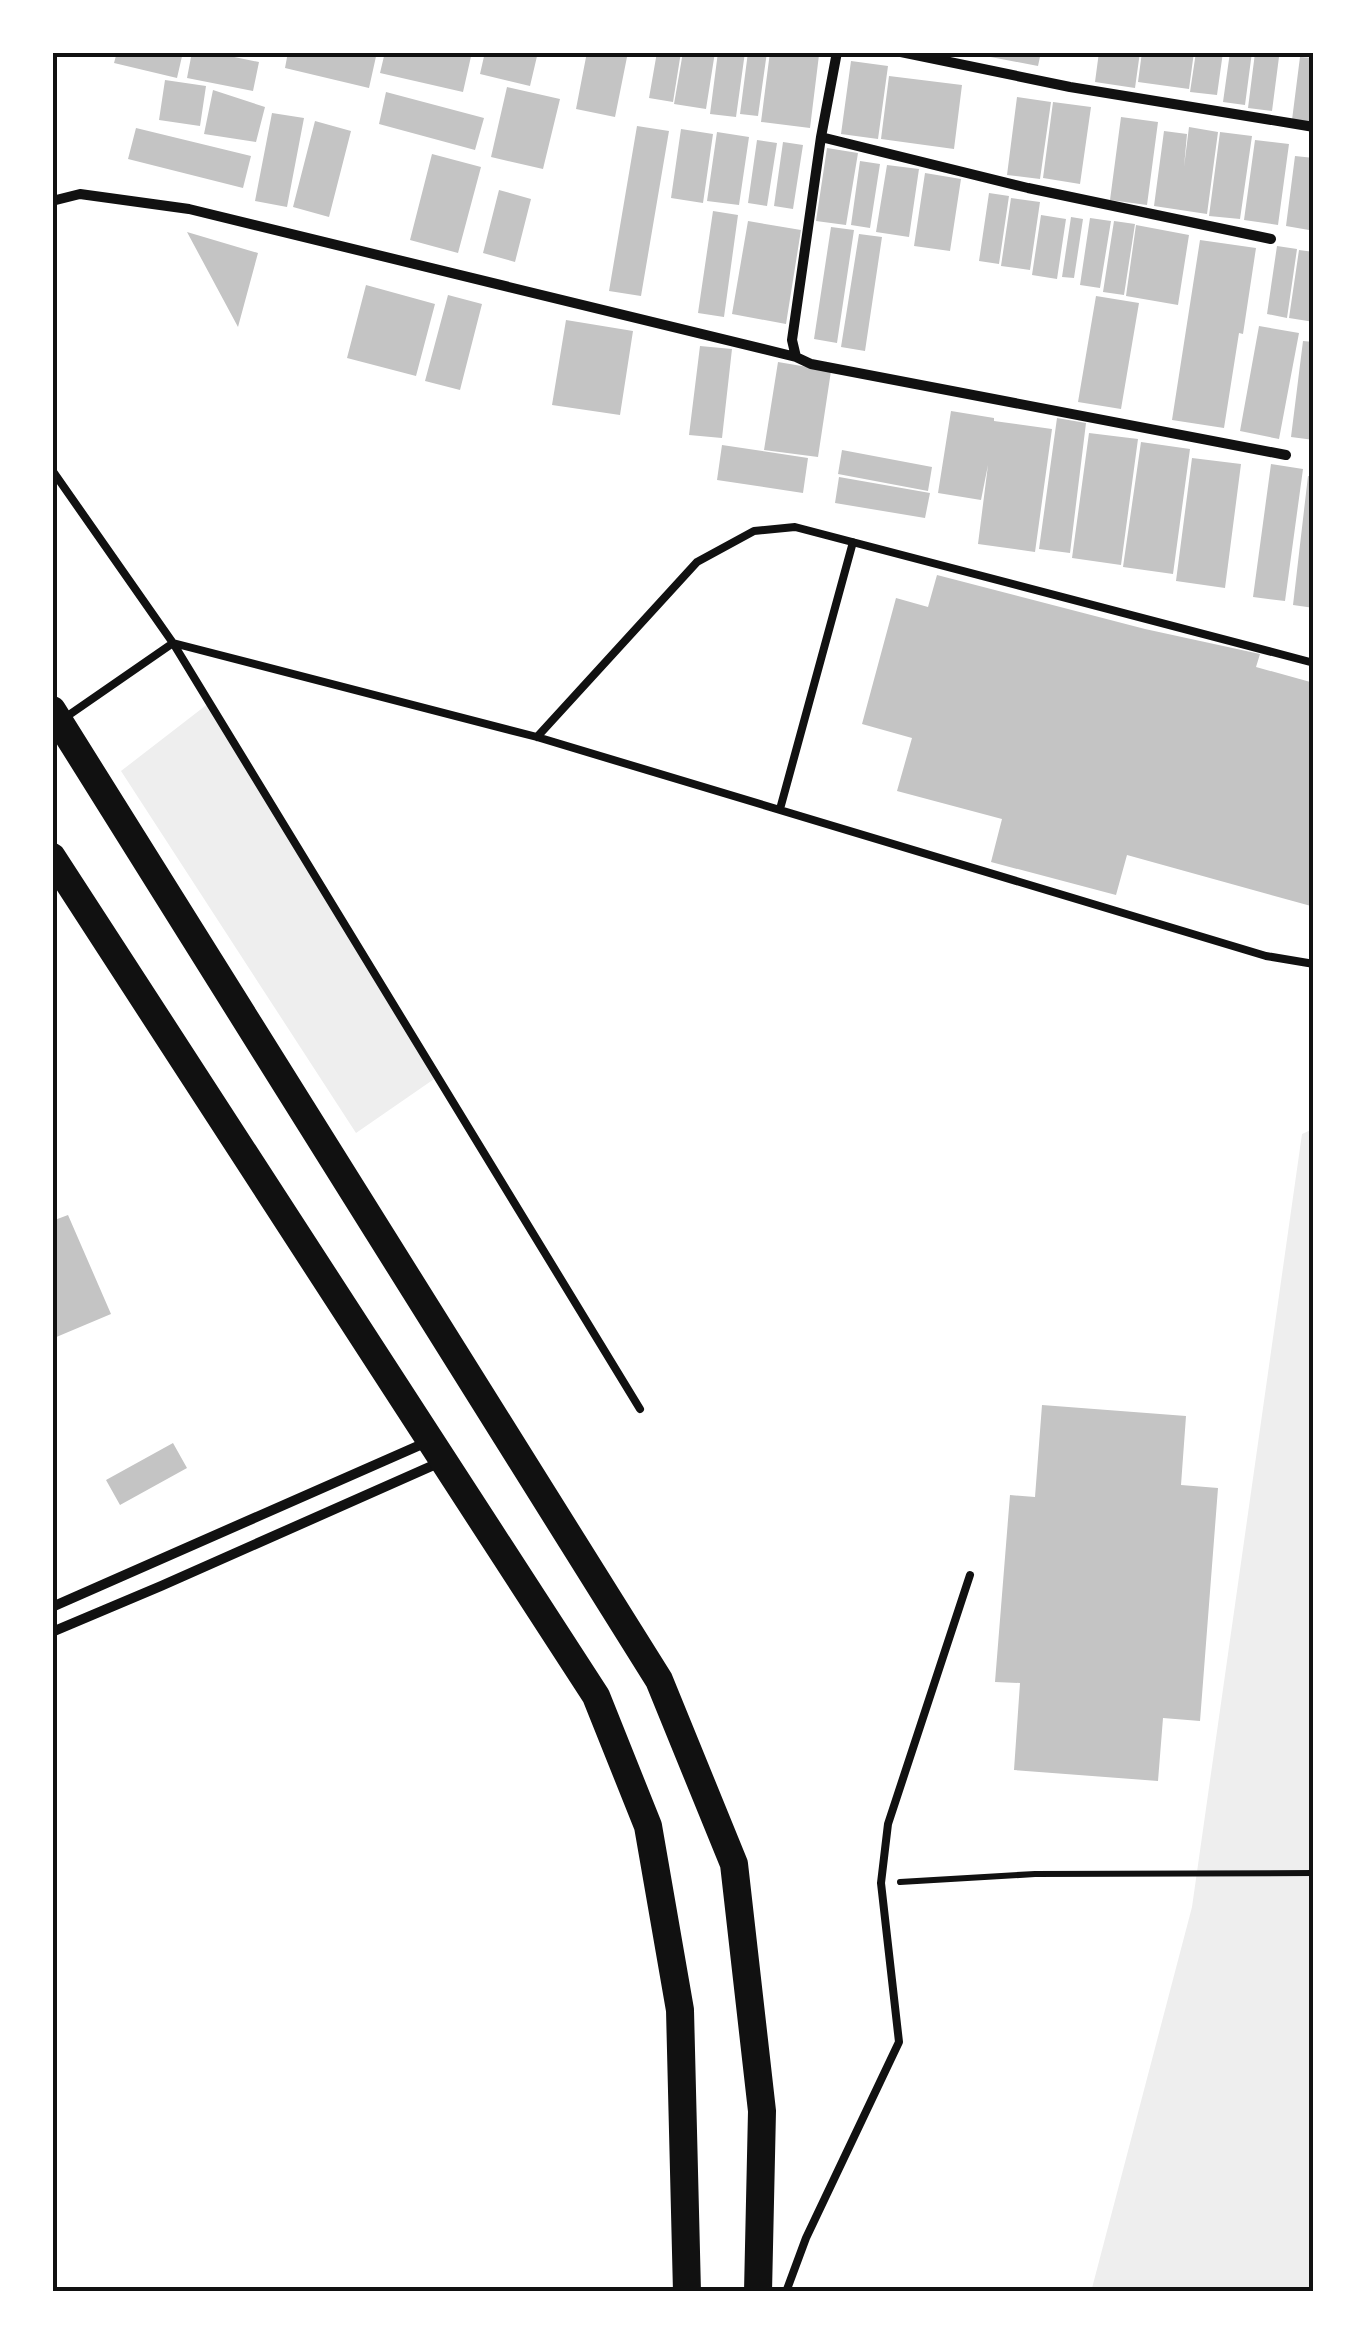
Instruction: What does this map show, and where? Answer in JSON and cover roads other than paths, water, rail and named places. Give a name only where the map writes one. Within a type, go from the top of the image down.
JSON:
[{"type":"highway","points":[[56,716],[658,1680],[734,1864],[762,2111],[758,2292]]},
{"type":"highway","points":[[52,857],[596,1696],[648,1826],[680,2010],[687,2292]]},
{"type":"street","points":[[796,357],[792,340],[837,52]]},
{"type":"street","points":[[901,52],[1070,86],[1314,127]]},
{"type":"street","points":[[821,137],[1028,188],[1272,239]]},
{"type":"street","points":[[52,201],[80,194],[189,209],[796,357],[811,364],[1286,455]]},
{"type":"street","points":[[52,1607],[438,1451]]},
{"type":"street","points":[[52,1632],[161,1586],[438,1451]]},
{"type":"lane","points":[[52,470],[172,643],[640,1409]]},
{"type":"lane","points":[[537,736],[697,562],[754,532],[796,527],[1314,663]]},
{"type":"lane","points":[[780,809],[852,542]]},
{"type":"lane","points":[[56,716],[172,643],[537,736],[1266,956],[1314,964]]},
{"type":"lane","points":[[786,2292],[806,2238],[898,2042],[881,1883],[888,1824],[970,1575]]}]
